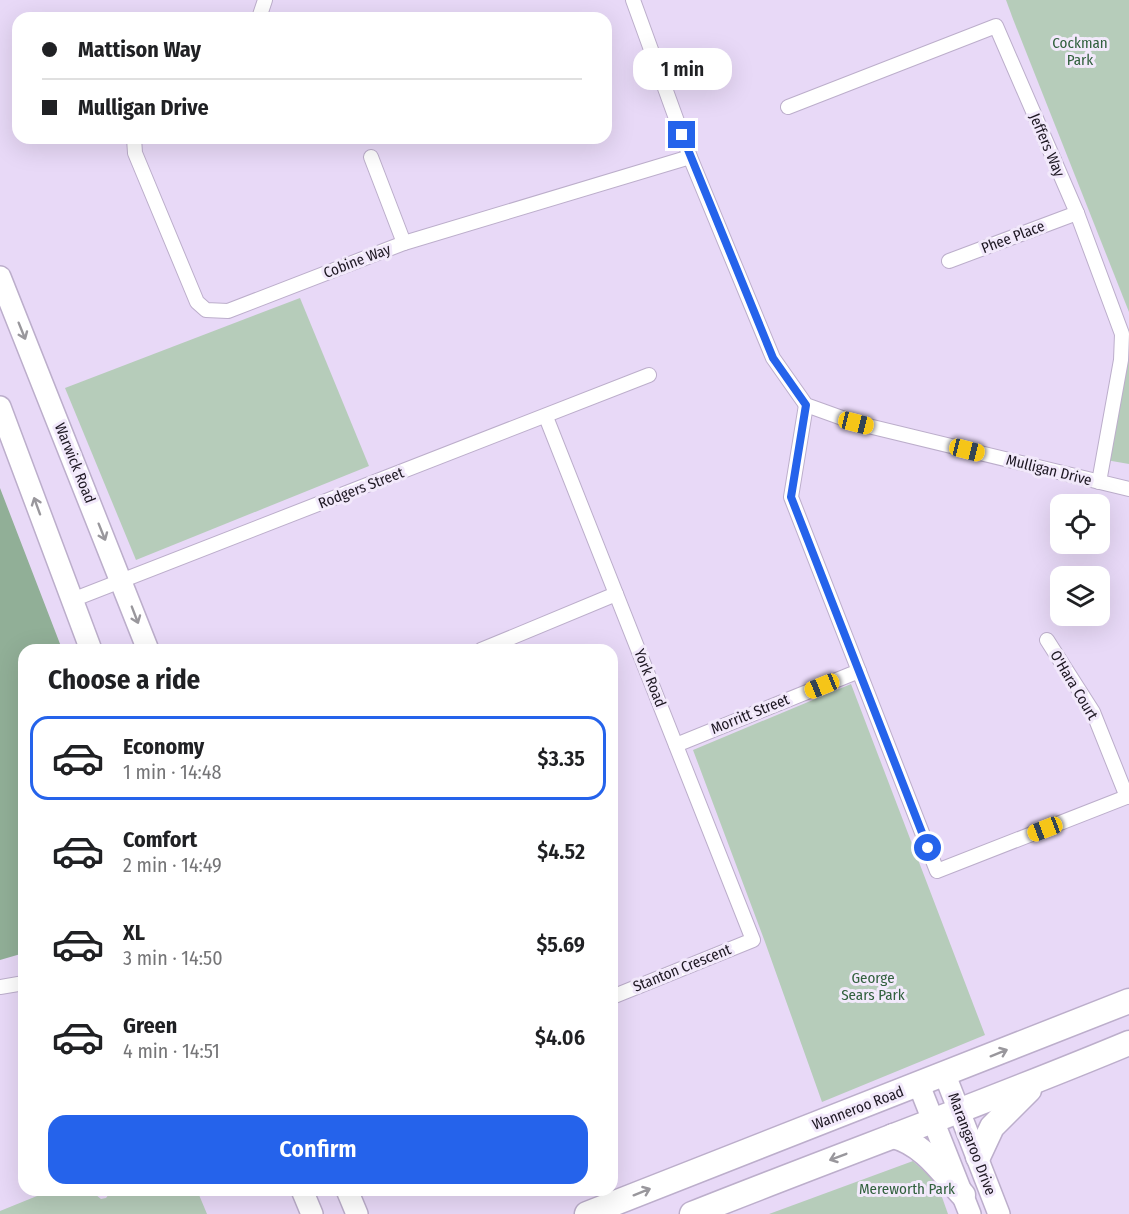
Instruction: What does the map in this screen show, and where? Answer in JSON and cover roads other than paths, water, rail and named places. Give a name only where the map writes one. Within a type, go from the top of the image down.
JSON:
[{"type":"highway","name":"Wanneroo Road","points":[[587,1214],[1129,1001]]},
{"type":"highway","points":[[692,1214],[933,1120],[1041,1081],[1129,1043]]},
{"type":"highway","points":[[978,1157],[992,1127],[1017,1100],[1041,1081]]},
{"type":"highway","points":[[893,1136],[906,1139],[920,1148],[966,1205]]},
{"type":"main road","name":"Warwick Road","points":[[0,277],[146,644]]},
{"type":"main road","points":[[0,407],[89,644]]},
{"type":"main road","name":"Marangaroo Drive","points":[[945,1075],[999,1214]]},
{"type":"main road","name":"Marangaroo Drive","points":[[919,1085],[966,1205]]},
{"type":"main road","points":[[304,1196],[312,1214]]},
{"type":"main road","points":[[350,1196],[357,1214]]},
{"type":"street","points":[[633,0],[690,157],[773,358],[806,405],[791,497],[937,871],[1128,797]]},
{"type":"street","name":"Jeffers Way","points":[[788,107],[996,26],[1077,213],[1122,334],[1121,360],[1099,482]]},
{"type":"street","name":"Cobine Way","points":[[134,144],[135,153],[197,302],[206,310],[228,311],[404,243],[690,157]]},
{"type":"street","points":[[371,157],[404,243]]},
{"type":"street","name":"Phee Place","points":[[948,261],[1077,213]]},
{"type":"street","name":"Rodgers Street","points":[[72,600],[650,375]]},
{"type":"street","name":"Mulligan Drive","points":[[806,405],[856,423],[1129,489]]},
{"type":"street","name":"York Road","points":[[546,417],[753,940]]},
{"type":"street","points":[[495,644],[616,594]]},
{"type":"street","name":"O'Hara Court","points":[[1047,640],[1093,712],[1128,797]]},
{"type":"street","name":"Morritt Street","points":[[676,745],[859,671]]},
{"type":"street","name":"Stanton Crescent","points":[[618,995],[753,940]]},
{"type":"street","points":[[0,987],[18,984]]},
{"type":"park label","name":"Cockman Park","points":[[1080,52]]},
{"type":"park label","name":"George Sears Park","points":[[873,986]]},
{"type":"park label","name":"Mereworth Park","points":[[907,1189]]}]
